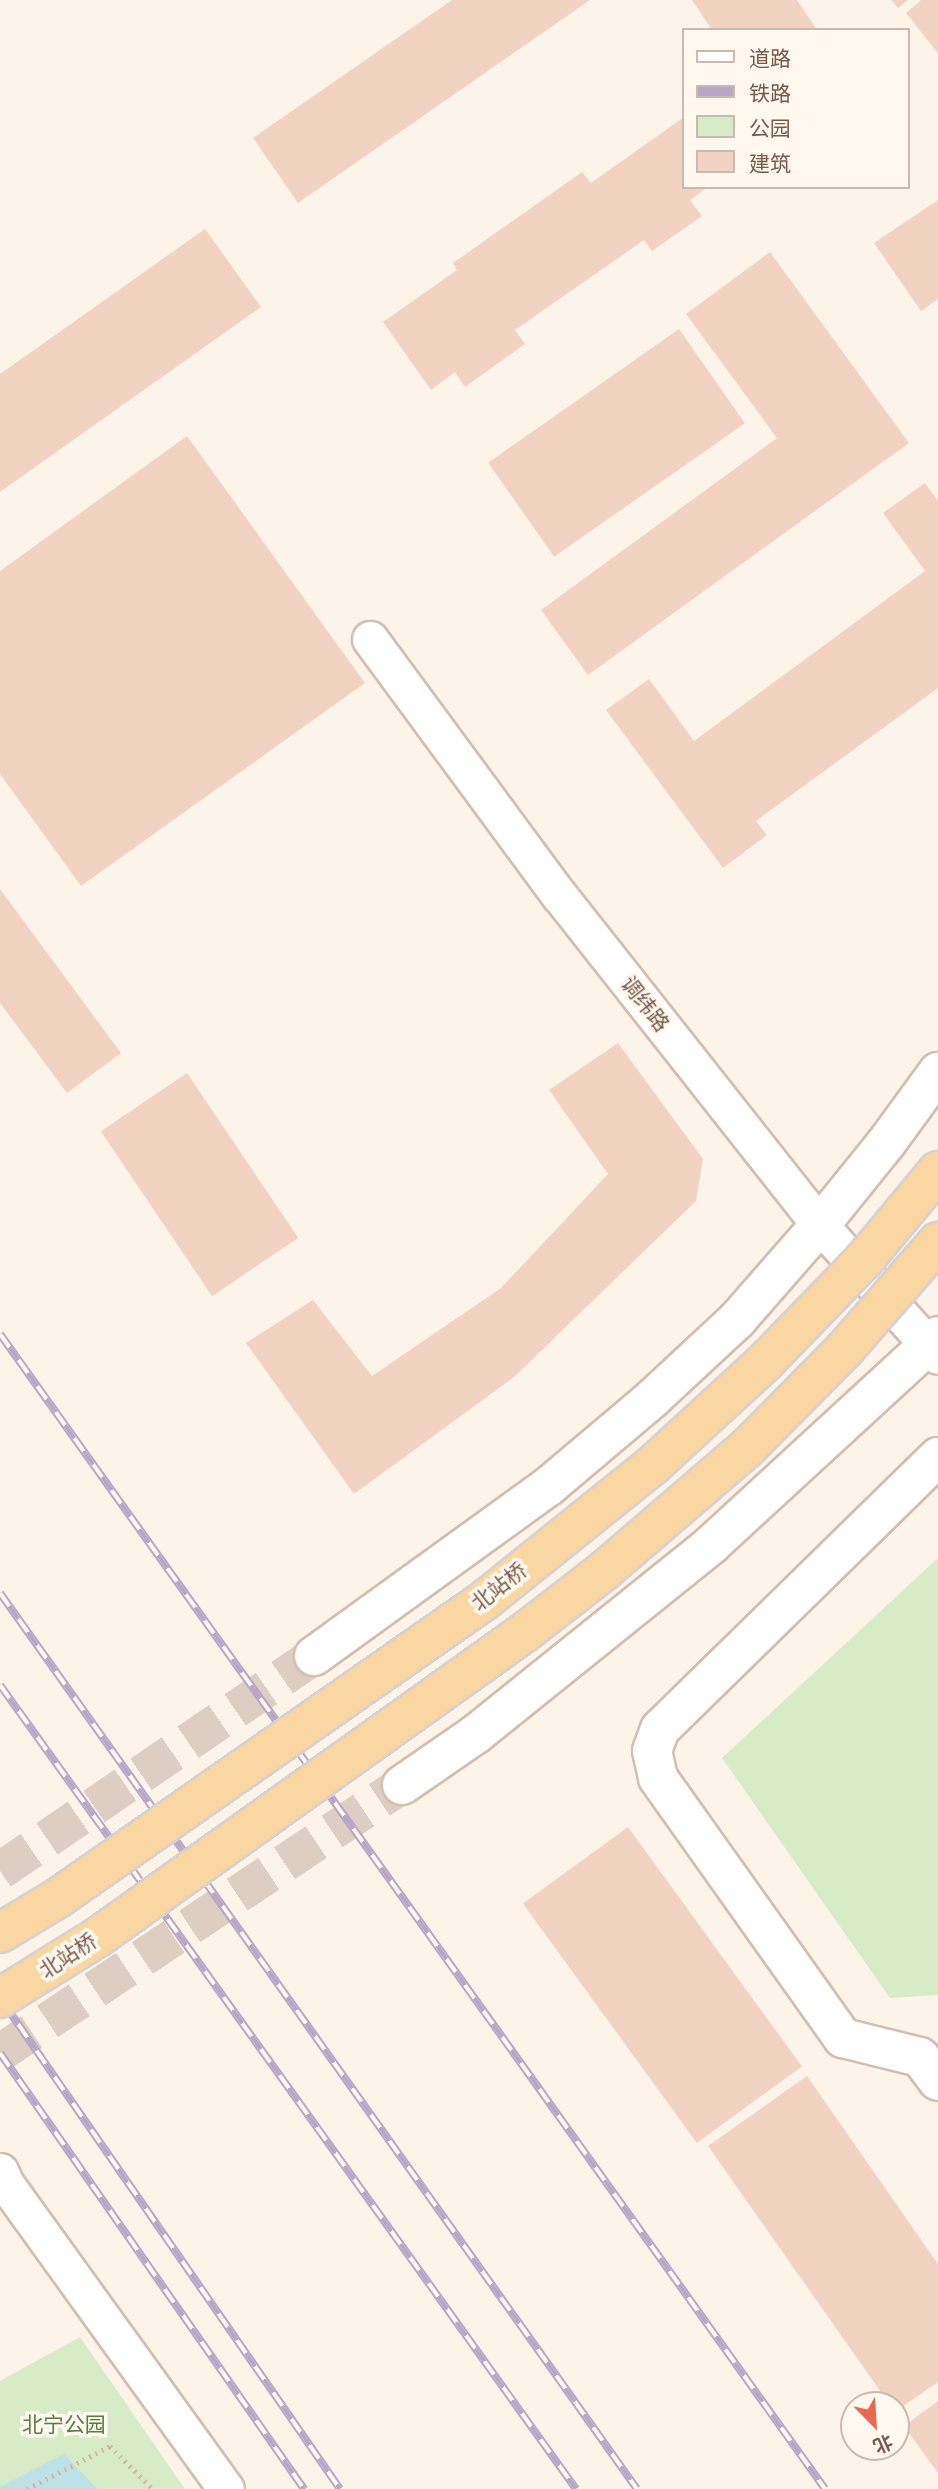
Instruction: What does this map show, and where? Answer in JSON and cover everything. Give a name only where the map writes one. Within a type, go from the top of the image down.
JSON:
[{"type":"main road","points":[[314,1657],[549,1486],[653,1398],[737,1320],[820,1225],[887,1142],[938,1072]]},
{"type":"main road","name":"北站桥","points":[[0,1933],[58,1898],[485,1600],[653,1465],[765,1362],[863,1261],[938,1171]]},
{"type":"main road","name":"北站桥","points":[[0,1998],[109,1929],[525,1632],[605,1570],[748,1447],[845,1349],[938,1242]]},
{"type":"main road","points":[[402,1785],[476,1734],[712,1544],[934,1346]]},
{"type":"main road","points":[[938,1457],[660,1729],[652,1751],[658,1778],[843,2038],[920,2057],[938,2081]]},
{"type":"street","name":"调纬路","points":[[370,639],[559,895],[820,1225],[934,1346]]},
{"type":"street","points":[[2,2179],[226,2489]]},
{"type":"path","points":[[27,2489],[110,2446],[153,2489]]},
{"type":"green space","points":[[938,1558],[938,1995],[890,1998],[722,1758]]},
{"type":"green space","name":"北宁公园","points":[[80,2337],[185,2489],[0,2489],[0,2381]]},
{"type":"water","points":[[64,2454],[97,2489],[0,2489],[0,2487]]},
{"type":"building","points":[[452,0],[590,0],[298,203],[253,138]]},
{"type":"building","points":[[692,0],[797,0],[816,28],[711,28]]},
{"type":"building","points":[[891,0],[908,0],[898,8]]},
{"type":"building","points":[[921,0],[938,0],[938,53],[906,13]]},
{"type":"building","points":[[682,118],[682,189],[705,189],[690,200],[702,216],[652,251],[644,240],[515,330],[525,344],[465,387],[455,372],[431,390],[383,322],[457,270],[453,263],[582,172],[591,183]]},
{"type":"building","points":[[938,200],[938,299],[921,311],[874,243]]},
{"type":"building","points":[[205,229],[261,307],[0,492],[0,374]]},
{"type":"building","points":[[770,252],[909,443],[588,675],[541,610],[777,438],[686,314]]},
{"type":"building","points":[[679,329],[745,423],[554,557],[488,463]]},
{"type":"building","points":[[187,436],[365,683],[81,886],[0,774],[0,571]]},
{"type":"building","points":[[925,483],[938,501],[938,688],[756,821],[767,835],[723,868],[606,710],[649,679],[694,741],[925,571],[883,513]]},
{"type":"building","points":[[0,889],[121,1053],[67,1093],[0,1003]]},
{"type":"building","points":[[618,1043],[703,1159],[696,1201],[514,1377],[354,1494],[246,1343],[313,1300],[372,1376],[501,1288],[608,1174],[549,1090]]},
{"type":"building","points":[[187,1073],[298,1238],[212,1296],[101,1131]]},
{"type":"building","points":[[628,1827],[802,2066],[697,2143],[523,1903]]},
{"type":"building","points":[[807,2076],[938,2264],[938,2382],[910,2401],[910,2391],[880,2391],[708,2146]]},
{"type":"building","points":[[938,2401],[938,2473],[910,2434],[910,2422]]},
{"type":"tunnel","points":[[0,1871],[314,1656]]},
{"type":"tunnel","points":[[0,2053],[402,1785]]},
{"type":"railway","points":[[0,1334],[825,2489]]},
{"type":"railway","points":[[0,1593],[637,2489]]},
{"type":"railway","points":[[0,1685],[576,2489]]},
{"type":"railway","points":[[0,1998],[340,2489]]},
{"type":"railway","points":[[0,2053],[304,2489]]}]
